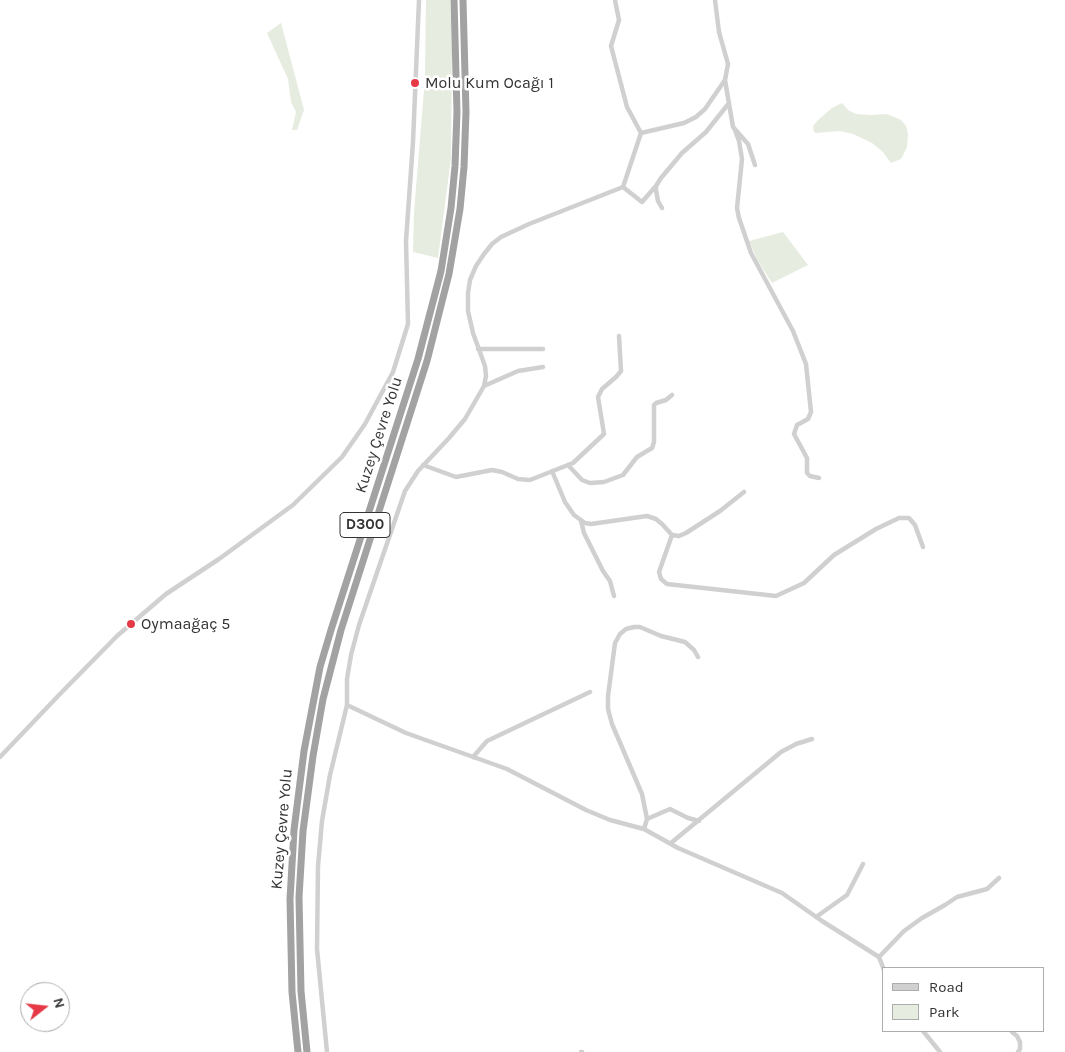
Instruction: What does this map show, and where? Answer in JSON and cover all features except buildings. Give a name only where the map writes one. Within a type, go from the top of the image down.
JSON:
[{"type":"highway","name":"Kuzey Çevre Yolu","points":[[298,1051],[292,992],[290,899],[294,830],[304,751],[320,668],[418,360],[441,271],[451,208],[455,166],[457,112],[454,0]]},
{"type":"highway","name":"Kuzey Çevre Yolu","points":[[307,1052],[301,991],[299,898],[303,831],[313,756],[323,698],[341,630],[428,361],[449,274],[460,209],[464,167],[466,112],[463,0]]},
{"type":"street","points":[[0,757],[58,694],[117,636],[166,594],[219,559],[293,505],[342,457],[365,424],[393,372],[408,324],[406,240],[413,142],[418,0]]},
{"type":"street","points":[[615,0],[619,20],[611,46],[627,107],[641,133],[623,187]]},
{"type":"street","points":[[715,0],[719,32],[728,64],[725,80],[733,127],[739,141],[742,159],[737,208],[739,218],[751,253],[794,331],[806,364],[811,412],[808,419],[797,425],[794,434],[807,458],[807,474],[819,478]]},
{"type":"street","points":[[641,133],[684,123],[696,117],[702,112],[725,80]]},
{"type":"street","points":[[623,187],[642,202],[682,152],[706,132],[729,103]]},
{"type":"street","points":[[735,130],[743,136],[748,144],[755,165]]},
{"type":"street","points":[[656,186],[657,198],[662,208]]},
{"type":"street","points":[[327,1052],[317,949],[318,866],[322,821],[330,775],[347,705],[348,672],[356,635],[401,498],[412,478],[458,428],[480,396],[484,386],[485,366],[470,322],[468,294],[473,273],[479,260],[488,248],[501,237],[623,187]]},
{"type":"street","points":[[423,465],[456,477],[492,470],[518,479],[530,480],[573,463],[604,434],[598,397],[602,389],[621,371],[619,336]]},
{"type":"street","points":[[478,349],[543,349]]},
{"type":"street","points":[[484,386],[518,371],[543,367]]},
{"type":"street","points":[[568,465],[582,480],[590,483],[604,482],[623,475],[637,457],[652,448],[654,442],[654,405],[672,395]]},
{"type":"street","points":[[552,471],[565,502],[581,521],[592,524],[647,516],[659,521],[672,535],[679,536],[720,511],[744,492]]},
{"type":"street","points":[[672,535],[659,572],[661,579],[665,583],[776,596],[804,583],[834,555],[898,518],[909,518],[915,524],[923,547]]},
{"type":"street","points":[[581,521],[584,533],[612,586],[614,596]]},
{"type":"street","points":[[644,829],[647,819],[642,794],[610,720],[608,709],[608,696],[618,636],[626,629],[640,627],[662,636],[685,642],[694,650],[698,657]]},
{"type":"street","points":[[473,757],[487,741],[590,692]]},
{"type":"street","points":[[347,705],[406,733],[521,775],[593,813],[644,829],[670,844],[782,893],[816,917],[880,957],[883,967]]},
{"type":"street","points":[[670,844],[781,752],[796,744],[812,739]]},
{"type":"street","points":[[647,819],[670,809],[699,821]]},
{"type":"street","points":[[816,917],[847,895],[863,864]]},
{"type":"street","points":[[880,957],[915,922],[957,897],[987,889],[999,878]]},
{"type":"street","points":[[924,1032],[940,1052]]},
{"type":"street","points":[[1012,1032],[1020,1042],[1018,1052]]},
{"type":"green space","points":[[426,0],[450,0],[452,50],[451,158],[438,258],[413,252],[414,212],[425,78]]},
{"type":"green space","points":[[281,23],[304,110],[297,130],[292,130],[296,112],[291,102],[288,79],[267,33]]},
{"type":"green space","points":[[842,103],[848,110],[856,114],[887,114],[901,120],[906,126],[908,134],[907,147],[901,159],[891,163],[883,152],[872,143],[853,134],[840,131],[814,132],[813,126],[818,120],[832,108]]},
{"type":"green space","points":[[783,232],[808,265],[772,283],[758,261],[749,241]]},
{"type":"place","name":"Molu Kum Ocağı 1","points":[[415,83]]},
{"type":"place","name":"Oymaağaç 5","points":[[131,624]]}]
